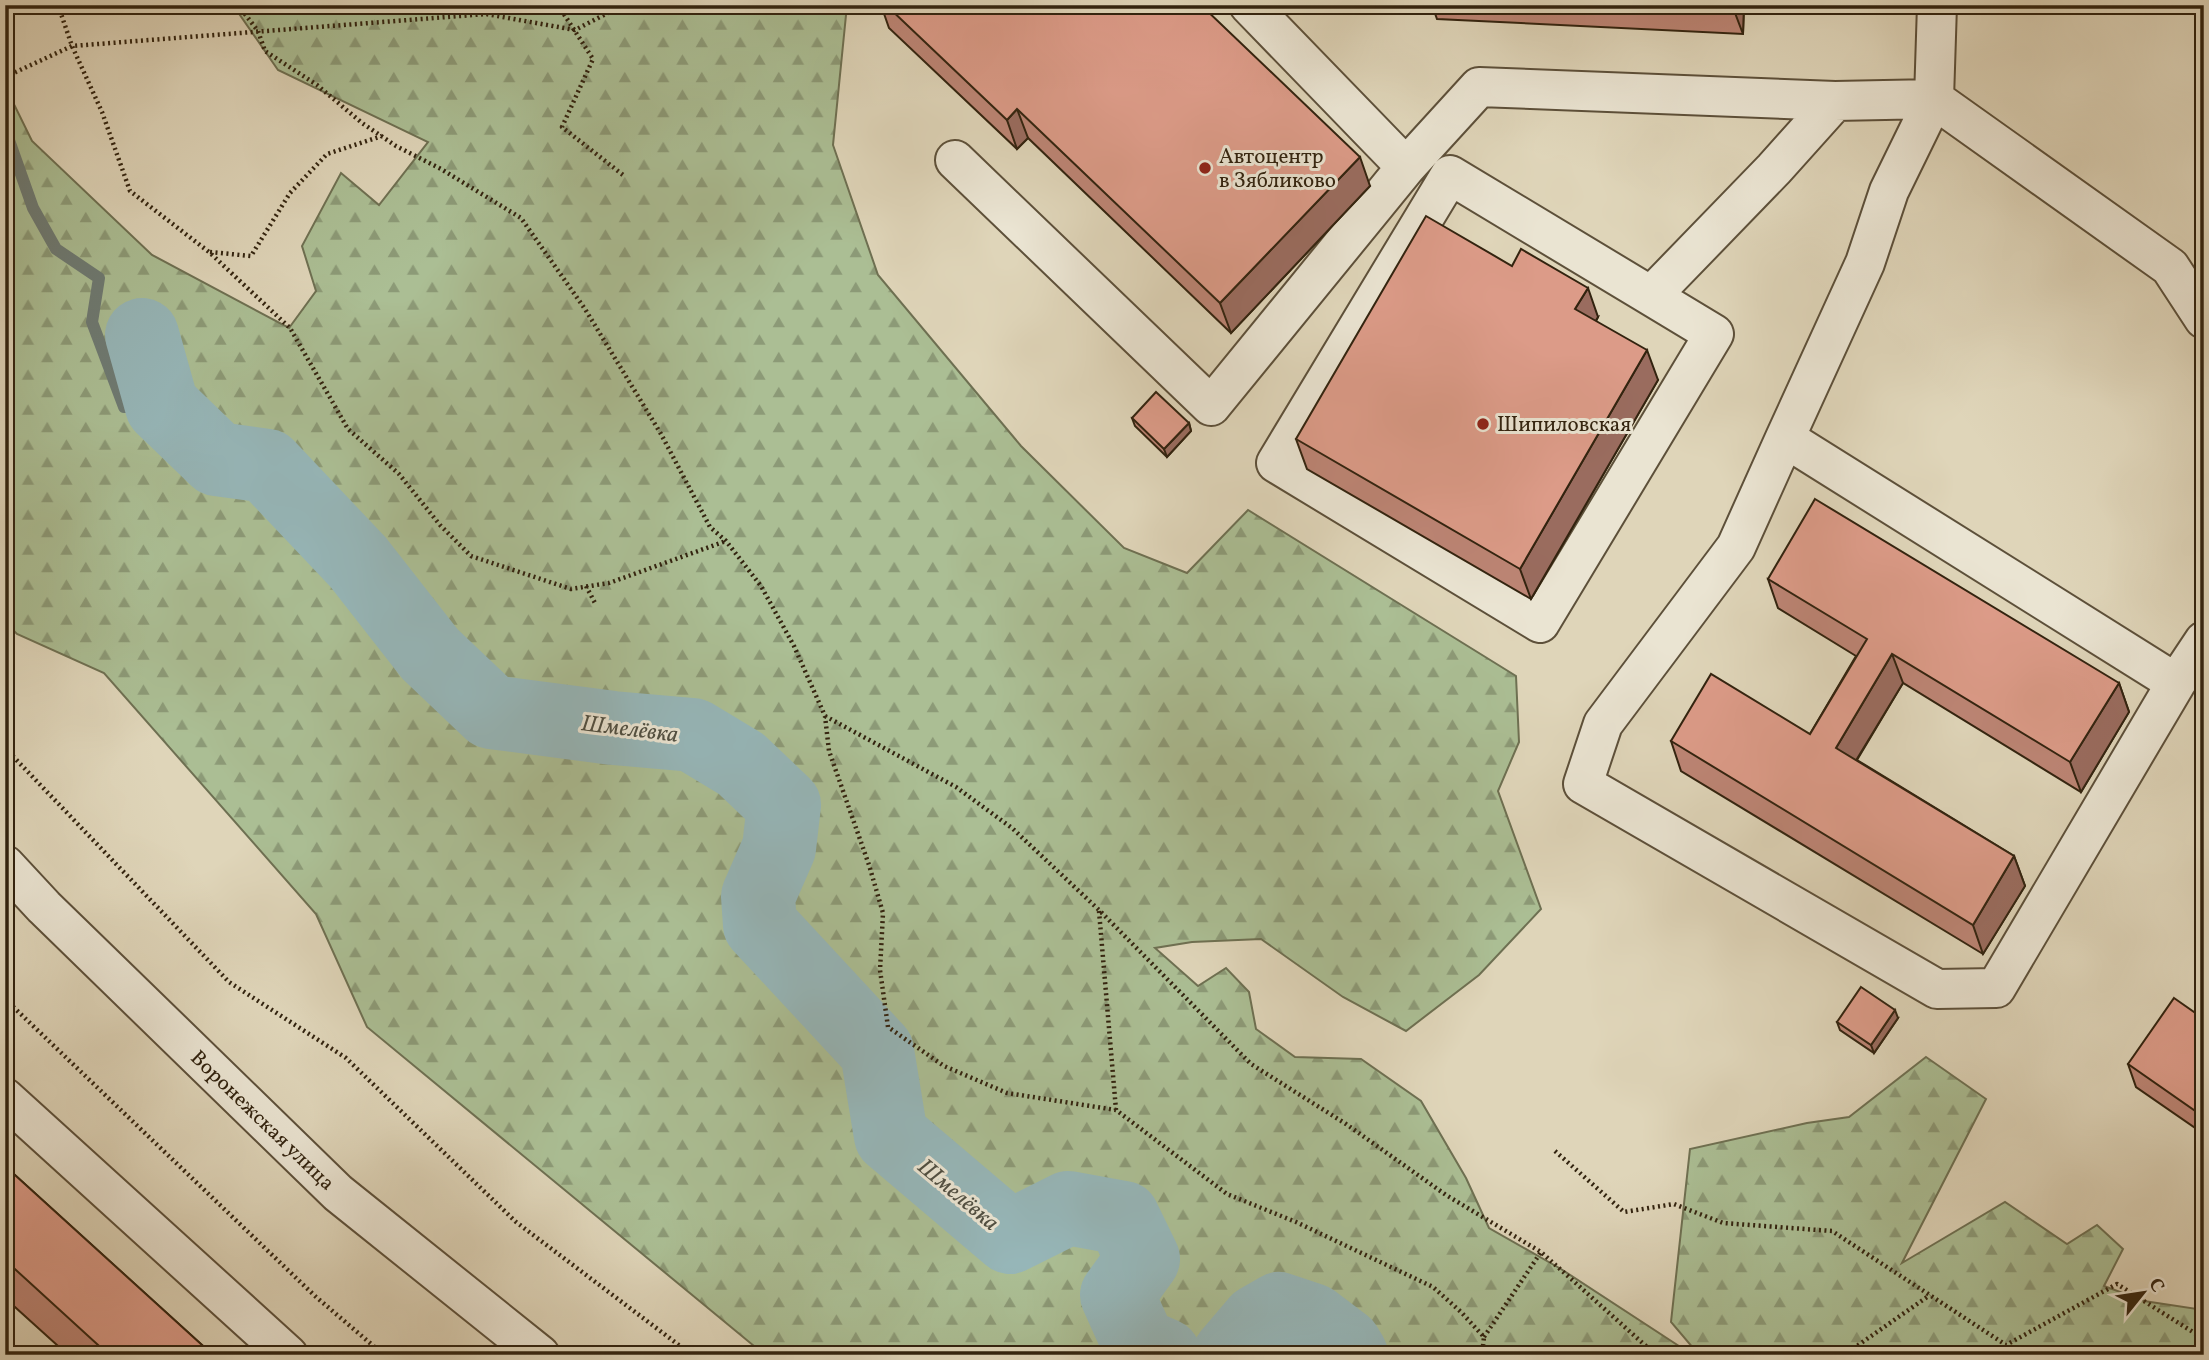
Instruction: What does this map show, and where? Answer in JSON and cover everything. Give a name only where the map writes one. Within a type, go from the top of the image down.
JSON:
[{"type":"street","points":[[1250,5],[1406,167]]},
{"type":"street","points":[[1937,5],[1934,99],[1888,191],[1865,263],[1786,439],[1735,547],[1603,724],[1583,784],[1937,989],[1996,988],[2204,640]]},
{"type":"street","points":[[956,160],[1211,406],[1406,167],[1479,87],[1835,101],[1934,99],[2169,267],[2204,318]]},
{"type":"street","points":[[1651,296],[1774,169],[1835,101]]},
{"type":"street","points":[[1450,174],[1651,296],[1714,334],[1540,623],[1276,463],[1450,174]]},
{"type":"street","points":[[1786,439],[2176,683]]},
{"type":"street","name":"Воронежская улица","points":[[5,865],[44,907],[338,1193],[540,1355]]},
{"type":"street","points":[[5,1098],[288,1355]]},
{"type":"path","points":[[58,5],[72,46],[102,112],[130,191],[209,252],[290,328],[348,429],[399,474],[440,525],[471,556],[572,589],[609,583],[726,541]]},
{"type":"path","points":[[238,5],[258,31],[265,51],[317,85],[362,123],[521,218],[585,309],[661,434],[710,527],[726,541],[761,586],[794,646],[825,716],[829,751],[883,913],[880,970],[888,1027],[944,1066],[1007,1093],[1116,1110],[1227,1194],[1296,1222],[1433,1287],[1484,1337]]},
{"type":"path","points":[[558,5],[593,59],[562,127],[623,174]]},
{"type":"path","points":[[5,77],[72,46],[486,14],[575,30],[622,5]]},
{"type":"path","points":[[209,252],[251,256],[290,192],[327,154],[382,136]]},
{"type":"path","points":[[586,586],[595,603]]},
{"type":"path","points":[[825,716],[956,787],[1012,828],[1099,910],[1251,1064],[1346,1124],[1446,1195],[1541,1252],[1656,1355]]},
{"type":"path","points":[[5,748],[229,982],[346,1058],[516,1222],[692,1355]]},
{"type":"path","points":[[1099,910],[1116,1110]]},
{"type":"path","points":[[5,999],[315,1296],[384,1355]]},
{"type":"path","points":[[1555,1151],[1624,1212],[1674,1203],[1723,1223],[1832,1230],[2006,1345],[2117,1284],[2204,1339]]},
{"type":"path","points":[[1482,1355],[1484,1337],[1541,1252]]},
{"type":"path","points":[[1844,1355],[1930,1295]]},
{"type":"green space","points":[[233,5],[847,5],[833,145],[878,275],[1021,446],[1124,548],[1187,573],[1248,510],[1516,676],[1519,742],[1498,791],[1541,909],[1479,975],[1406,1031],[1343,997],[1261,939],[1192,942],[1155,948],[1198,986],[1226,968],[1249,992],[1256,1029],[1295,1057],[1361,1059],[1421,1101],[1466,1178],[1489,1228],[1561,1269],[1685,1350],[1685,1355],[765,1355],[367,1027],[316,914],[104,673],[17,634],[5,622],[5,86],[32,141],[152,255],[289,328],[316,291],[302,246],[341,173],[379,205],[428,142],[278,70]]},
{"type":"green space","points":[[1926,1057],[1986,1099],[1902,1263],[2005,1202],[2067,1244],[2097,1225],[2123,1249],[2104,1286],[2144,1301],[2204,1310],[2204,1355],[1699,1355],[1671,1322],[1690,1149],[1807,1123],[1849,1117]]},
{"type":"building","name":"Автоцентр в Зябликово","points":[[886,5],[1201,5],[1360,157],[1220,303],[1017,109],[1007,120]]},
{"type":"building","name":"Шипиловская","points":[[1426,216],[1512,266],[1521,249],[1588,288],[1575,309],[1647,350],[1520,569],[1296,439]]},
{"type":"building","points":[[1156,392],[1189,423],[1164,449],[1132,418]]},
{"type":"building","points":[[1815,499],[2119,683],[2070,762],[1892,654],[1836,748],[2014,856],[1973,925],[1671,741],[1711,674],[1810,734],[1867,639],[1768,579]]},
{"type":"building","points":[[1861,987],[1895,1010],[1871,1045],[1837,1022]]},
{"type":"building","points":[[2174,998],[2204,1019],[2204,1117],[2128,1064]]},
{"type":"building","points":[[5,1166],[213,1355],[109,1355],[5,1260]]},
{"type":"waterway","points":[[5,129],[33,208],[56,249],[99,278],[92,322],[124,407],[162,406]]},
{"type":"waterway","name":"Шмелёвка","points":[[142,335],[162,406],[217,459],[267,466],[358,562],[430,654],[491,712],[693,735],[741,764],[784,805],[779,848],[758,896],[760,925],[877,1051],[891,1136],[1010,1237],[1068,1208],[1123,1218],[1143,1259],[1117,1295],[1139,1344],[1164,1355]]},
{"type":"waterway","name":"Шмелёвка","points":[[1229,1355],[1258,1321],[1279,1309],[1312,1320],[1345,1345],[1351,1355]]},
{"type":"place","name":"Автоцентр в Зябликово","points":[[1205,168]]},
{"type":"place","name":"Шипиловская","points":[[1483,424]]}]
